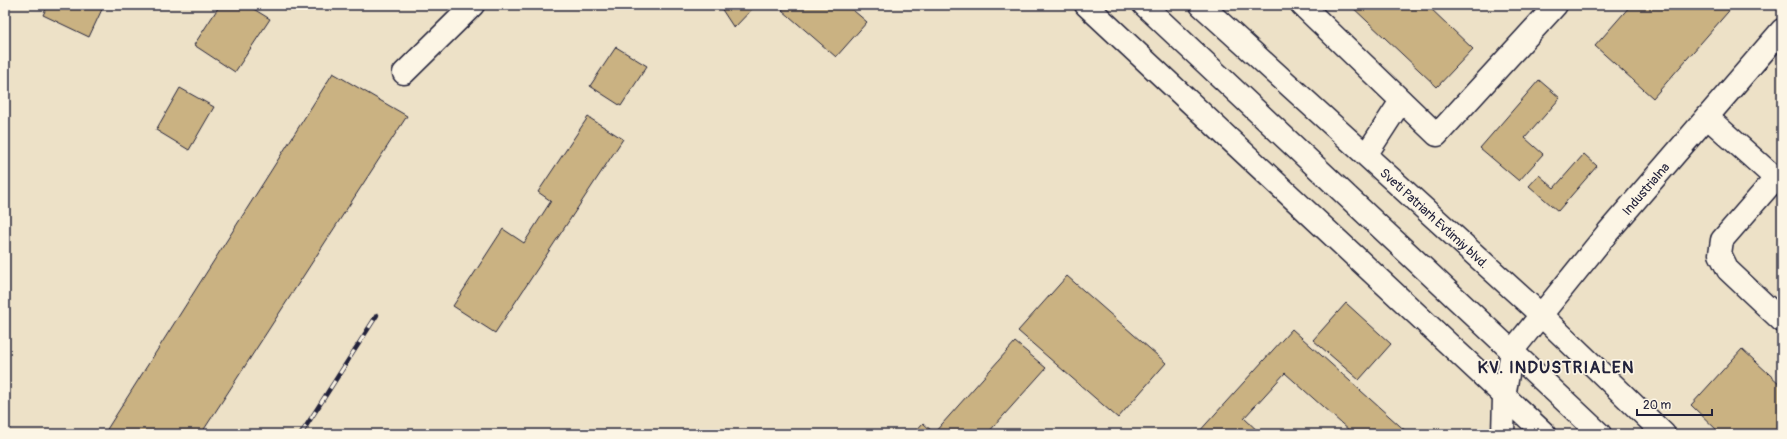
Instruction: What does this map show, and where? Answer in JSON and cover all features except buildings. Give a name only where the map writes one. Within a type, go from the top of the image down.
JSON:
[{"type":"main road","points":[[404,72],[473,5]]},
{"type":"main road","points":[[1086,5],[1544,434]]},
{"type":"main road","points":[[1144,5],[1600,434]]},
{"type":"main road","name":"Sveti Patriarh Evtimiy blvd.","points":[[1201,5],[1541,315],[1664,434]]},
{"type":"main road","points":[[1302,5],[1437,135],[1556,5]]},
{"type":"main road","name":"Industrialna","points":[[1512,351],[1608,232],[1782,30]]},
{"type":"main road","points":[[1366,155],[1401,101]]},
{"type":"main road","points":[[1707,117],[1779,182],[1722,240],[1720,254],[1728,270],[1782,321]]},
{"type":"main road","points":[[1503,434],[1504,397],[1512,351]]},
{"type":"shaded area","points":[[5,5],[1782,5],[1782,434],[5,434]]},
{"type":"railway","points":[[301,434],[377,315]]},
{"type":"district","name":"KV. INDUSTRIALEN","points":[[1556,367]]}]
